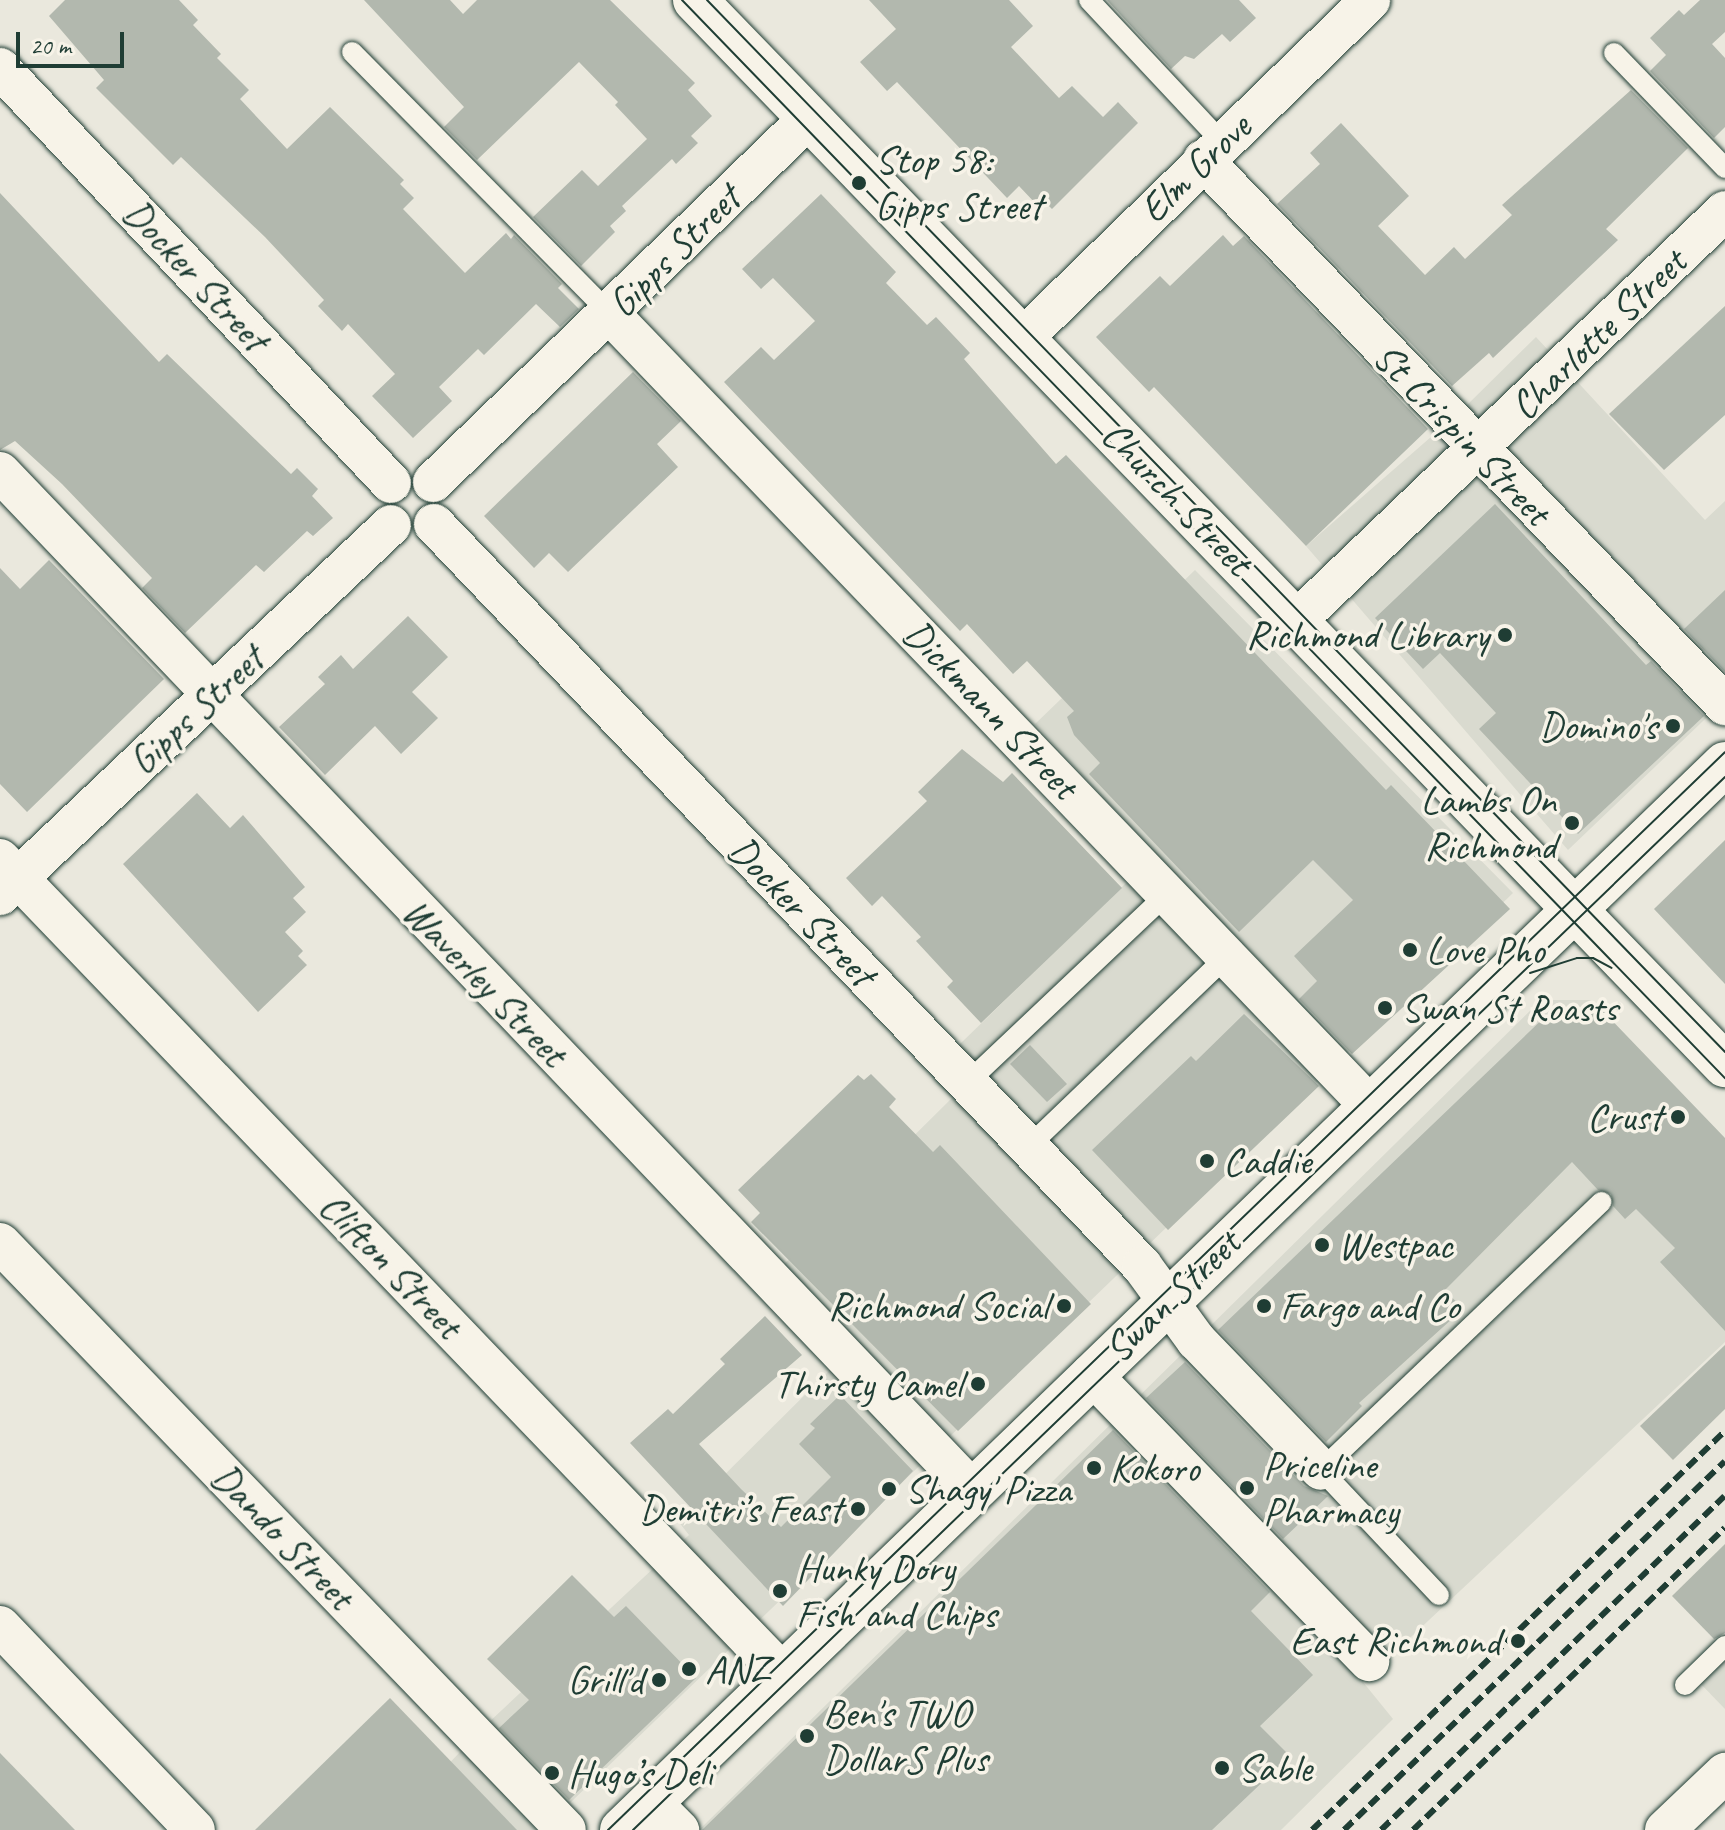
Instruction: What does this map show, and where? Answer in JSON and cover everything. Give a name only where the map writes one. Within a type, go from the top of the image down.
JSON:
[{"type":"main road","name":"Church Street","points":[[695,0],[1725,1065]]},
{"type":"main road","name":"Swan Street","points":[[650,1821],[782,1673],[1725,764]]},
{"type":"street","name":"Elm Grove","points":[[1023,338],[1370,0]]},
{"type":"street","name":"Docker Street","points":[[0,68],[391,483]]},
{"type":"street","name":"Gipps Street","points":[[433,482],[610,314],[809,118]]},
{"type":"street","name":"St Crispin Street","points":[[1212,151],[1478,448],[1725,705]]},
{"type":"street","name":"Charlotte Street","points":[[1296,621],[1725,211]]},
{"type":"street","name":"Dickmann Street","points":[[610,314],[1169,892],[1370,1106]]},
{"type":"street","name":"Waverley Street","points":[[0,472],[211,697],[972,1490]]},
{"type":"street","points":[[407,474],[433,482],[442,507],[434,524],[418,533],[391,525],[383,509],[391,483],[407,474]]},
{"type":"street","name":"Docker Street","points":[[434,524],[967,1083],[1168,1299],[1196,1340],[1321,1470]]},
{"type":"street","name":"Gipps Street","points":[[6,877],[211,697],[391,525]]},
{"type":"street","name":"Clifton Street","points":[[6,877],[782,1673]]},
{"type":"street","name":"Dando Street","points":[[0,1243],[566,1830]]},
{"type":"street","points":[[1091,1374],[1369,1661]]},
{"type":"street","points":[[0,1626],[195,1830]]},
{"type":"street","points":[[1665,1830],[1725,1773]]},
{"type":"lane","points":[[1089,0],[1212,151]]},
{"type":"lane","points":[[352,52],[610,314]]},
{"type":"lane","points":[[1614,53],[1725,168]]},
{"type":"lane","points":[[967,1083],[1169,892]]},
{"type":"lane","points":[[1027,1148],[1227,956]]},
{"type":"lane","points":[[1439,1595],[1321,1470],[1601,1202]]},
{"type":"lane","points":[[1685,1685],[1725,1646]]},
{"type":"shaded area","points":[[1536,337],[1705,520],[1725,501],[1725,700],[1568,850],[1306,546],[1463,409]]},
{"type":"shaded area","points":[[1195,570],[1513,893],[542,1830],[385,1830],[488,1723],[689,1535],[678,1521],[833,1367],[759,1289],[952,1098],[929,1074],[1156,854],[1035,724]]},
{"type":"shaded area","points":[[1541,1000],[1591,1000],[1725,1142],[1725,1342],[1363,1682],[1393,1719],[1281,1830],[699,1830]]},
{"type":"shaded area","points":[[1725,1651],[1725,1709],[1696,1679]]},
{"type":"building","points":[[65,0],[179,0],[198,20],[193,25],[221,54],[217,58],[249,90],[240,99],[287,149],[330,107],[404,180],[400,184],[414,198],[403,209],[465,273],[506,233],[511,239],[514,235],[562,284],[558,288],[579,309],[560,327],[536,304],[484,355],[478,349],[439,387],[452,401],[413,438],[372,396],[395,374],[348,324],[342,331],[318,306],[324,300],[265,237],[181,157],[173,165],[96,88],[104,80],[49,16]]},
{"type":"building","points":[[364,0],[450,0],[463,14],[477,0],[610,0],[695,83],[688,90],[712,116],[691,136],[698,143],[676,164],[672,159],[622,206],[626,211],[610,226],[615,232],[581,266],[533,217],[582,170],[598,186],[647,139],[615,105],[618,102],[579,62],[477,160],[444,127],[464,107]]},
{"type":"building","points":[[869,0],[1009,0],[1033,26],[1011,47],[1059,98],[1072,86],[1103,117],[1118,102],[1138,123],[1052,209],[1042,199],[1036,204],[1019,186],[1007,198],[897,82],[887,91],[860,62],[896,29]]},
{"type":"building","points":[[1107,0],[1239,0],[1256,18],[1230,42],[1222,34],[1194,59],[1185,56],[1171,69]]},
{"type":"building","points":[[1700,0],[1725,0],[1725,32],[1712,44],[1725,58],[1725,127],[1714,138],[1650,71],[1666,55],[1650,38],[1679,10],[1684,15]]},
{"type":"building","points":[[1631,90],[1688,148],[1606,229],[1618,240],[1493,358],[1489,353],[1452,386],[1277,204],[1320,164],[1310,153],[1341,123],[1409,196],[1378,226],[1425,275],[1454,247],[1465,259],[1512,215],[1502,205]]},
{"type":"building","points":[[0,193],[159,362],[167,354],[291,474],[297,468],[318,489],[312,496],[333,518],[313,536],[307,531],[264,572],[256,565],[185,633],[142,588],[152,578],[62,484],[15,441],[0,450]]},
{"type":"building","points":[[821,194],[896,272],[886,283],[927,325],[936,317],[970,353],[964,359],[1056,464],[1066,455],[1386,790],[1391,785],[1510,909],[1352,1054],[1299,999],[1317,981],[1294,956],[1353,900],[1313,860],[1239,932],[1089,774],[1100,763],[1074,735],[1067,717],[1074,711],[1027,661],[1013,674],[967,624],[960,631],[724,382],[761,347],[774,360],[815,321],[773,278],[761,289],[742,269]]},
{"type":"building","points":[[1223,235],[1233,246],[1244,236],[1428,429],[1306,546],[1154,387],[1149,392],[1096,337],[1160,276],[1170,286]]},
{"type":"building","points":[[1725,306],[1725,415],[1664,470],[1609,414]]},
{"type":"building","points":[[633,372],[681,421],[657,444],[678,467],[568,572],[549,553],[534,568],[484,516]]},
{"type":"building","name":"Richmond Library","points":[[1495,504],[1646,665],[1651,661],[1704,716],[1578,834],[1479,729],[1496,713],[1440,653],[1423,669],[1375,618]]},
{"type":"building","points":[[49,560],[164,679],[27,812],[0,784],[0,568],[20,589]]},
{"type":"building","points":[[1725,590],[1725,672],[1684,629]]},
{"type":"building","points":[[408,616],[448,657],[412,692],[438,718],[401,754],[375,726],[325,775],[279,727],[325,684],[318,677],[341,655],[353,669]]},
{"type":"building","points":[[962,749],[1003,782],[1012,773],[1122,888],[981,1023],[947,987],[953,981],[916,941],[921,937],[882,896],[872,906],[846,878],[927,801],[918,792]]},
{"type":"building","points":[[197,793],[230,828],[243,815],[305,887],[293,898],[306,912],[285,932],[303,951],[298,956],[307,965],[258,1012],[123,864]]},
{"type":"building","points":[[1725,840],[1725,984],[1654,909]]},
{"type":"building","points":[[1601,1009],[1725,1138],[1725,1331],[1660,1262],[1675,1248],[1636,1209],[1625,1219],[1613,1206],[1611,1194],[1598,1190],[1572,1162],[1445,1290],[1463,1309],[1359,1403],[1362,1406],[1326,1442],[1218,1330],[1552,1010]]},
{"type":"building","points":[[1244,1014],[1319,1086],[1168,1230],[1092,1150],[1191,1056],[1196,1061]]},
{"type":"building","points":[[1030,1045],[1067,1084],[1047,1102],[1010,1064]]},
{"type":"building","points":[[871,1074],[896,1099],[889,1107],[933,1152],[940,1145],[1091,1304],[958,1431],[751,1222],[760,1213],[738,1190],[858,1075],[864,1080]]},
{"type":"building","points":[[765,1316],[802,1355],[699,1444],[741,1489],[781,1527],[831,1477],[799,1444],[815,1428],[810,1424],[840,1395],[913,1471],[783,1606],[630,1443],[668,1409],[673,1414],[725,1364],[720,1359]]},
{"type":"building","points":[[1725,1345],[1725,1409],[1673,1460],[1640,1426]]},
{"type":"building","points":[[1185,1362],[1304,1486],[1328,1496],[1283,1539],[1146,1398]]},
{"type":"building","points":[[1113,1430],[1270,1592],[1251,1611],[1313,1675],[1260,1726],[1290,1756],[1212,1830],[702,1830]]},
{"type":"building","points":[[1725,1544],[1725,1633],[1714,1639],[1672,1596]]},
{"type":"building","points":[[572,1575],[614,1617],[626,1606],[696,1678],[569,1800],[499,1728],[529,1700],[487,1659]]},
{"type":"building","points":[[390,1698],[517,1830],[255,1830]]},
{"type":"building","points":[[0,1753],[75,1830],[0,1830]]},
{"type":"tram line","points":[[682,0],[1725,1078]]},
{"type":"tram line","points":[[707,0],[1725,1052]]},
{"type":"tram line","points":[[608,1830],[1725,752]]},
{"type":"tram line","points":[[633,1830],[1725,777]]},
{"type":"tram line","points":[[1530,973],[1577,958],[1593,958],[1612,968]]},
{"type":"railway","points":[[1312,1830],[1725,1431]]},
{"type":"railway","points":[[1344,1830],[1725,1461]]},
{"type":"railway","points":[[1381,1830],[1725,1496]]},
{"type":"railway","points":[[1413,1830],[1725,1528]]},
{"type":"place","name":"Stop 58: Gipps Street","points":[[859,183]]},
{"type":"place","name":"Richmond Library","points":[[1505,635]]},
{"type":"place","name":"Domino's","points":[[1673,726]]},
{"type":"place","name":"Lambs On Richmond","points":[[1572,823]]},
{"type":"place","name":"Love Pho","points":[[1410,950]]},
{"type":"place","name":"Swan St Roasts","points":[[1385,1008]]},
{"type":"place","name":"Crust","points":[[1678,1117]]},
{"type":"place","name":"Caddie","points":[[1207,1161]]},
{"type":"place","name":"Westpac","points":[[1322,1245]]},
{"type":"place","name":"Richmond Social","points":[[1064,1306]]},
{"type":"place","name":"Fargo and Co","points":[[1264,1306]]},
{"type":"place","name":"Thirsty Camel","points":[[978,1384]]},
{"type":"place","name":"Kokoro","points":[[1094,1468]]},
{"type":"place","name":"Priceline Pharmacy","points":[[1247,1488]]},
{"type":"place","name":"Shagy' Pizza","points":[[889,1489]]},
{"type":"place","name":"Demitri’s Feast","points":[[858,1509]]},
{"type":"place","name":"Hunky Dory Fish and Chips","points":[[780,1591]]},
{"type":"place","name":"East Richmond","points":[[1518,1641]]},
{"type":"place","name":"ANZ","points":[[689,1669]]},
{"type":"place","name":"Grill'd","points":[[659,1680]]},
{"type":"place","name":"Ben's TWO DollarS Plus","points":[[807,1736]]},
{"type":"place","name":"Sable","points":[[1222,1768]]},
{"type":"place","name":"Hugo’s Deli","points":[[552,1773]]}]
